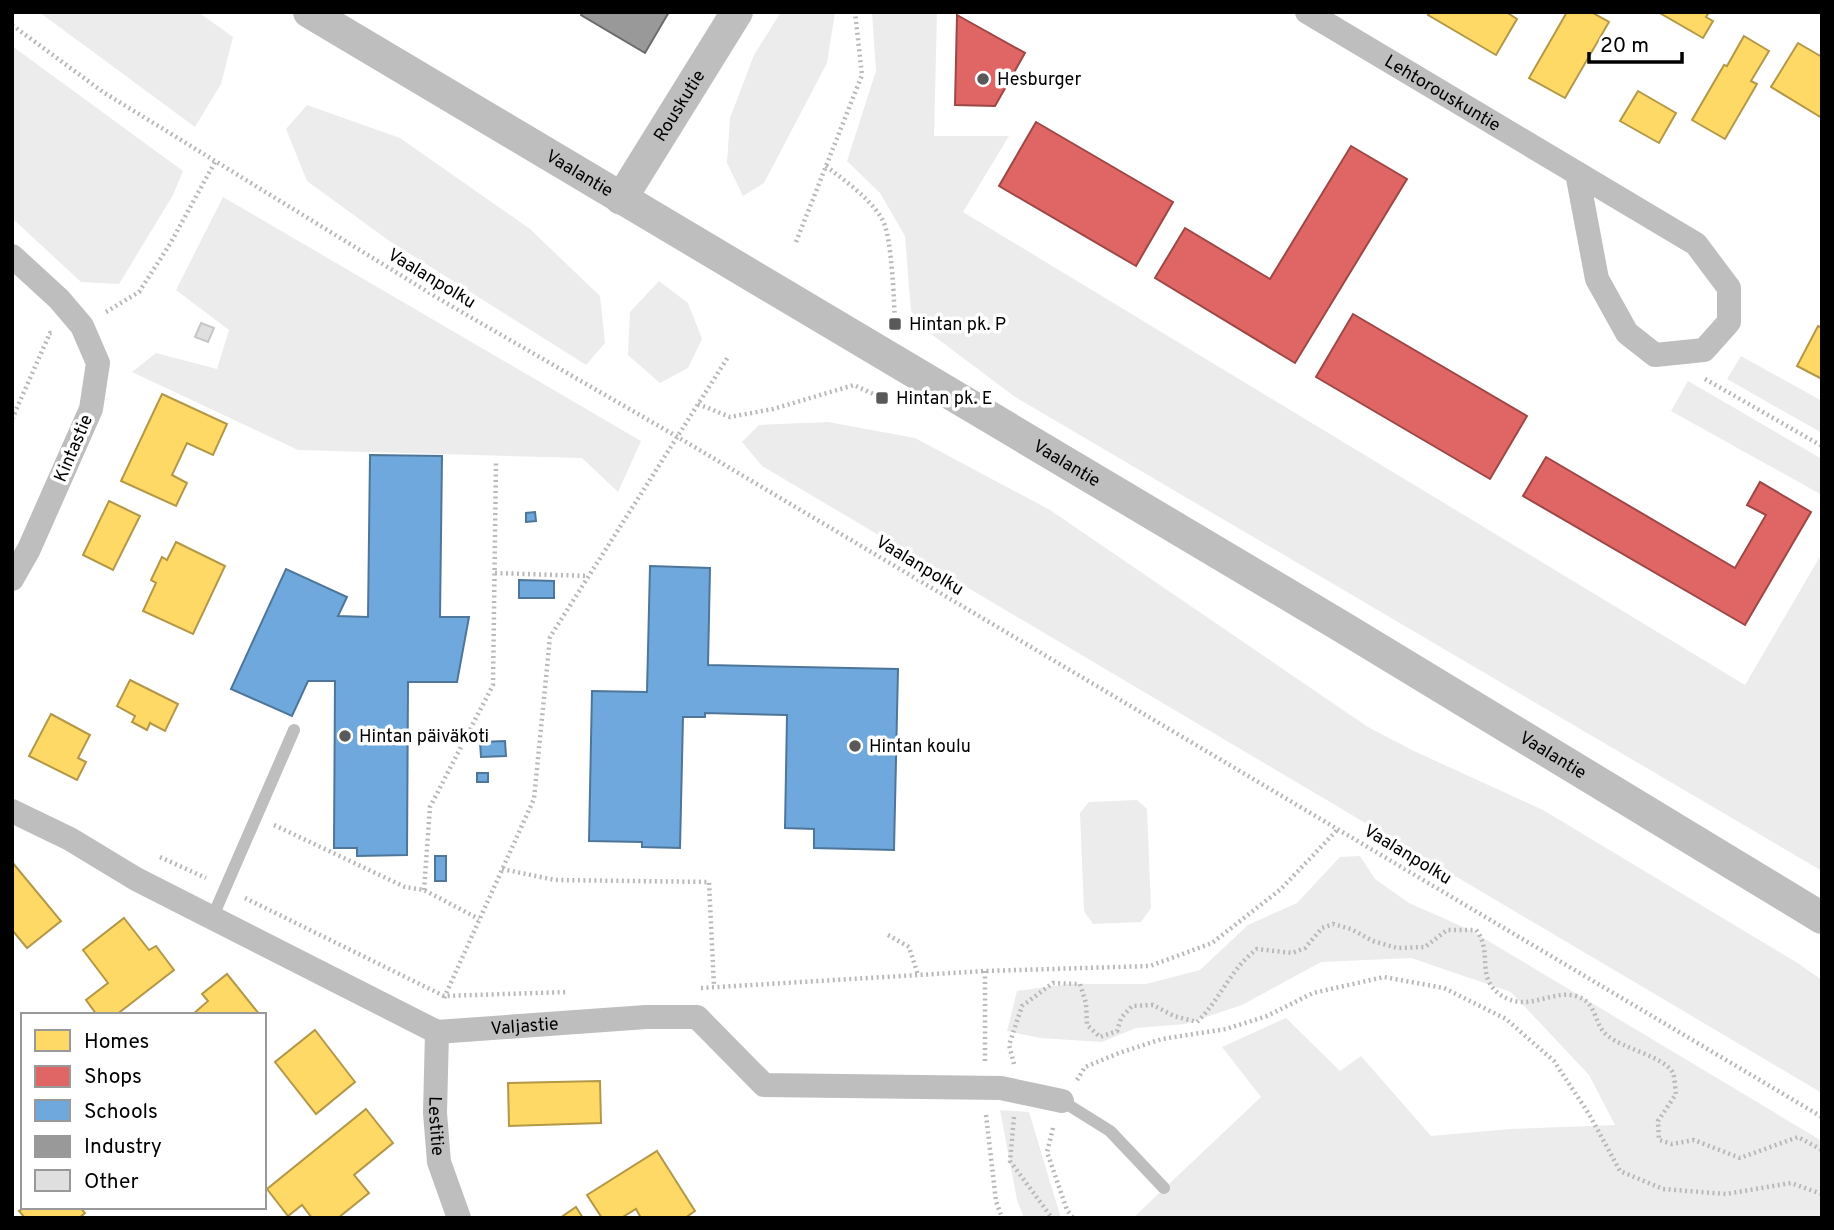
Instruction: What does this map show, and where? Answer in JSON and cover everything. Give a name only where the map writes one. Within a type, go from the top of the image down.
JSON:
[{"type":"street","name":"Vaalantie","points":[[309,12],[1344,628],[1822,918]]},
{"type":"street","name":"Rouskutie","points":[[621,199],[737,12]]},
{"type":"street","name":"Lehtorouskuntie","points":[[1307,12],[1577,173],[1696,244],[1729,288],[1729,322],[1703,350],[1655,355],[1627,333],[1597,279],[1577,173]]},
{"type":"street","name":"Kintastie","points":[[12,256],[59,299],[82,326],[98,363],[90,409],[29,549],[12,579]]},
{"type":"street","points":[[12,811],[70,839],[136,879],[212,916],[305,967],[437,1032]]},
{"type":"street","name":"Valjastie","points":[[437,1032],[646,1017],[697,1017],[764,1086],[993,1088],[1062,1101]]},
{"type":"street","name":"Lestitie","points":[[437,1032],[435,1113],[439,1162],[459,1218]]},
{"type":"lane","points":[[212,916],[294,730]]},
{"type":"lane","points":[[1062,1101],[1110,1131],[1164,1188]]},
{"type":"path","points":[[796,242],[862,75],[855,12]]},
{"type":"path","name":"Vaalanpolku","points":[[12,26],[103,92],[441,300],[676,436],[1822,1117]]},
{"type":"path","points":[[12,419],[50,333],[82,326],[139,292],[170,244],[215,162]]},
{"type":"path","points":[[826,166],[865,197],[884,222],[891,265],[895,324]]},
{"type":"path","points":[[1687,352],[1704,378],[1822,446]]},
{"type":"path","points":[[437,1032],[444,996],[534,799],[550,637],[728,357]]},
{"type":"path","points":[[698,404],[730,417],[773,409],[854,385],[881,398]]},
{"type":"path","points":[[424,890],[430,807],[494,685],[496,462]]},
{"type":"path","points":[[495,573],[589,576]]},
{"type":"path","points":[[257,817],[405,887],[424,890],[480,919]]},
{"type":"path","points":[[701,988],[918,975],[1150,966],[1212,943],[1281,889],[1338,829]]},
{"type":"path","points":[[154,856],[165,858],[444,996],[579,992]]},
{"type":"path","points":[[502,869],[555,880],[709,882],[714,987]]},
{"type":"path","points":[[1052,1218],[1010,1161],[1014,1117],[1020,1092],[1009,1045],[1022,1006],[1053,983],[1080,984],[1086,1003],[1087,1025],[1100,1037],[1117,1031],[1121,1018],[1132,1006],[1153,1005],[1174,1016],[1196,1022],[1209,1011],[1232,974],[1247,956],[1257,949],[1292,953],[1305,948],[1322,928],[1333,924],[1397,948],[1425,947],[1447,930],[1476,930],[1484,940],[1485,975],[1497,992],[1513,1002],[1541,1001],[1564,995],[1578,997],[1591,1005],[1606,1035],[1665,1065],[1673,1072],[1676,1094],[1658,1121],[1659,1140],[1672,1144],[1694,1140],[1740,1158],[1798,1138],[1822,1150]]},
{"type":"path","points":[[888,935],[909,947],[918,975]]},
{"type":"path","points":[[1073,1218],[1067,1210],[1047,1152],[1062,1101],[1085,1067],[1162,1039],[1226,1029],[1267,1016],[1313,993],[1384,977],[1444,988],[1506,1019],[1554,1060],[1620,1171],[1663,1189],[1726,1194],[1791,1183],[1822,1194]]},
{"type":"shaded area","points":[[39,12],[198,12],[233,37],[221,84],[195,127]]},
{"type":"shaded area","points":[[781,12],[835,12],[827,63],[764,183],[743,196],[727,163],[730,118],[754,55]]},
{"type":"shaded area","points":[[872,12],[937,12],[934,136],[1009,136],[963,212],[1745,685],[1822,553],[1822,871],[1015,397],[927,331],[911,311],[905,236],[880,193],[847,161],[876,71]]},
{"type":"shaded area","points":[[12,46],[183,171],[173,195],[119,284],[81,282],[12,218]]},
{"type":"shaded area","points":[[307,105],[400,138],[530,229],[600,296],[605,343],[586,365],[388,240],[307,181],[286,129]]},
{"type":"shaded area","points":[[223,197],[641,441],[618,492],[582,458],[298,450],[132,372],[156,353],[217,369],[229,330],[176,290]]},
{"type":"shaded area","points":[[659,281],[688,303],[702,339],[688,368],[660,383],[628,355],[630,312]]},
{"type":"shaded area","points":[[1741,356],[1822,401],[1822,433],[1727,379]]},
{"type":"shaded area","points":[[1688,381],[1822,459],[1822,495],[1671,411]]},
{"type":"shaded area","points":[[828,422],[915,438],[1050,510],[1368,727],[1543,810],[1796,962],[1822,980],[1822,1093],[762,466],[742,442],[759,425]]},
{"type":"shaded area","points":[[1137,800],[1147,809],[1151,908],[1141,922],[1093,924],[1084,911],[1080,813],[1089,802]]},
{"type":"shaded area","points":[[1360,856],[1375,879],[1409,903],[1470,930],[1822,1141],[1822,1218],[1133,1218],[1261,1097],[1222,1047],[1286,1018],[1340,1071],[1361,1056],[1431,1136],[1511,1129],[1615,1125],[1589,1075],[1511,992],[1411,958],[1321,962],[1242,1005],[1185,1024],[1136,1028],[1102,1042],[1040,1038],[1007,1031],[1017,991],[1068,984],[1146,984],[1200,970],[1248,925],[1297,903],[1340,857]]},
{"type":"shaded area","points":[[1000,1110],[1029,1112],[1061,1218],[1024,1218],[1017,1200]]},
{"type":"building: Homes","points":[[1430,12],[1506,12],[1517,19],[1496,55],[1428,15]]},
{"type":"building: Homes","points":[[1567,12],[1591,12],[1609,22],[1565,98],[1529,78]]},
{"type":"building: Homes","points":[[1658,12],[1709,12],[1706,17],[1713,21],[1703,38]]},
{"type":"building: Homes","points":[[1744,36],[1769,51],[1751,81],[1757,84],[1725,139],[1692,120]]},
{"type":"building: Homes","points":[[1798,43],[1822,57],[1822,118],[1771,87]]},
{"type":"building: Homes","points":[[1638,91],[1676,113],[1659,143],[1620,121]]},
{"type":"building: Homes","points":[[1818,326],[1822,328],[1822,379],[1797,366]]},
{"type":"building: Homes","points":[[162,394],[227,424],[213,455],[187,443],[172,475],[187,483],[176,506],[121,481]]},
{"type":"building: Homes","points":[[109,501],[140,516],[113,570],[83,555]]},
{"type":"building: Homes","points":[[176,542],[225,566],[193,634],[143,611],[156,583],[151,580],[162,557],[167,560]]},
{"type":"building: Homes","points":[[130,680],[178,704],[165,731],[150,723],[147,730],[132,722],[135,716],[117,706]]},
{"type":"building: Homes","points":[[51,714],[90,735],[78,758],[86,762],[77,780],[29,756]]},
{"type":"building: Homes","points":[[12,862],[61,921],[27,948],[12,930]]},
{"type":"building: Homes","points":[[124,918],[149,950],[156,946],[174,970],[119,1013],[96,1013],[86,1000],[108,983],[83,950]]},
{"type":"building: Homes","points":[[227,974],[258,1013],[194,1013],[208,1001],[202,994]]},
{"type":"building: Homes","points":[[315,1030],[355,1082],[316,1114],[275,1062]]},
{"type":"building: Homes","points":[[600,1081],[601,1123],[509,1126],[508,1083]]},
{"type":"building: Homes","points":[[366,1109],[393,1143],[354,1175],[369,1193],[338,1218],[312,1218],[302,1205],[288,1216],[267,1189]]},
{"type":"building: Homes","points":[[657,1151],[695,1211],[685,1218],[641,1218],[636,1209],[621,1218],[602,1218],[587,1195]]},
{"type":"building: Homes","points":[[576,1207],[583,1218],[560,1218]]},
{"type":"building: Homes","points":[[82,1209],[85,1213],[79,1218],[25,1218],[19,1211]]},
{"type":"building: Shops","name":"Hesburger","points":[[957,15],[1025,53],[995,106],[955,105]]},
{"type":"building: Shops","points":[[1036,122],[1173,202],[1136,266],[999,186]]},
{"type":"building: Shops","points":[[1351,146],[1407,179],[1295,363],[1155,278],[1185,228],[1270,279]]},
{"type":"building: Shops","points":[[1353,314],[1527,416],[1490,479],[1316,377]]},
{"type":"building: Shops","points":[[1546,457],[1735,568],[1766,515],[1747,505],[1760,482],[1811,512],[1745,625],[1523,496]]},
{"type":"building: Schools","points":[[370,455],[442,456],[440,617],[469,617],[457,682],[408,682],[407,855],[357,856],[357,848],[334,848],[335,681],[308,681],[292,716],[231,689],[286,569],[347,597],[338,616],[368,617]]},
{"type":"building: Schools","points":[[535,512],[536,521],[526,522],[526,513]]},
{"type":"building: Schools","points":[[650,566],[710,568],[708,665],[898,669],[894,850],[814,848],[814,829],[785,828],[787,715],[705,713],[705,717],[683,717],[680,848],[642,847],[642,842],[589,841],[592,691],[647,692]]},
{"type":"building: Schools","points":[[519,580],[554,581],[554,598],[519,598]]},
{"type":"building: Schools","points":[[505,741],[506,756],[481,757],[480,742]]},
{"type":"building: Schools","points":[[477,773],[488,773],[488,782],[477,782]]},
{"type":"building: Schools","points":[[435,856],[446,856],[446,881],[435,881]]},
{"type":"building: Industry","points":[[582,12],[669,12],[645,53],[581,15]]},
{"type":"building: Other","points":[[201,323],[214,328],[208,342],[195,337]]},
{"type":"place","name":"Hesburger","points":[[983,79]]},
{"type":"place","name":"Hintan pk. P","points":[[895,324]]},
{"type":"place","name":"Hintan pk. E","points":[[882,398]]},
{"type":"place","name":"Hintan päiväkoti","points":[[345,736]]},
{"type":"place","name":"Hintan koulu","points":[[855,746]]}]
